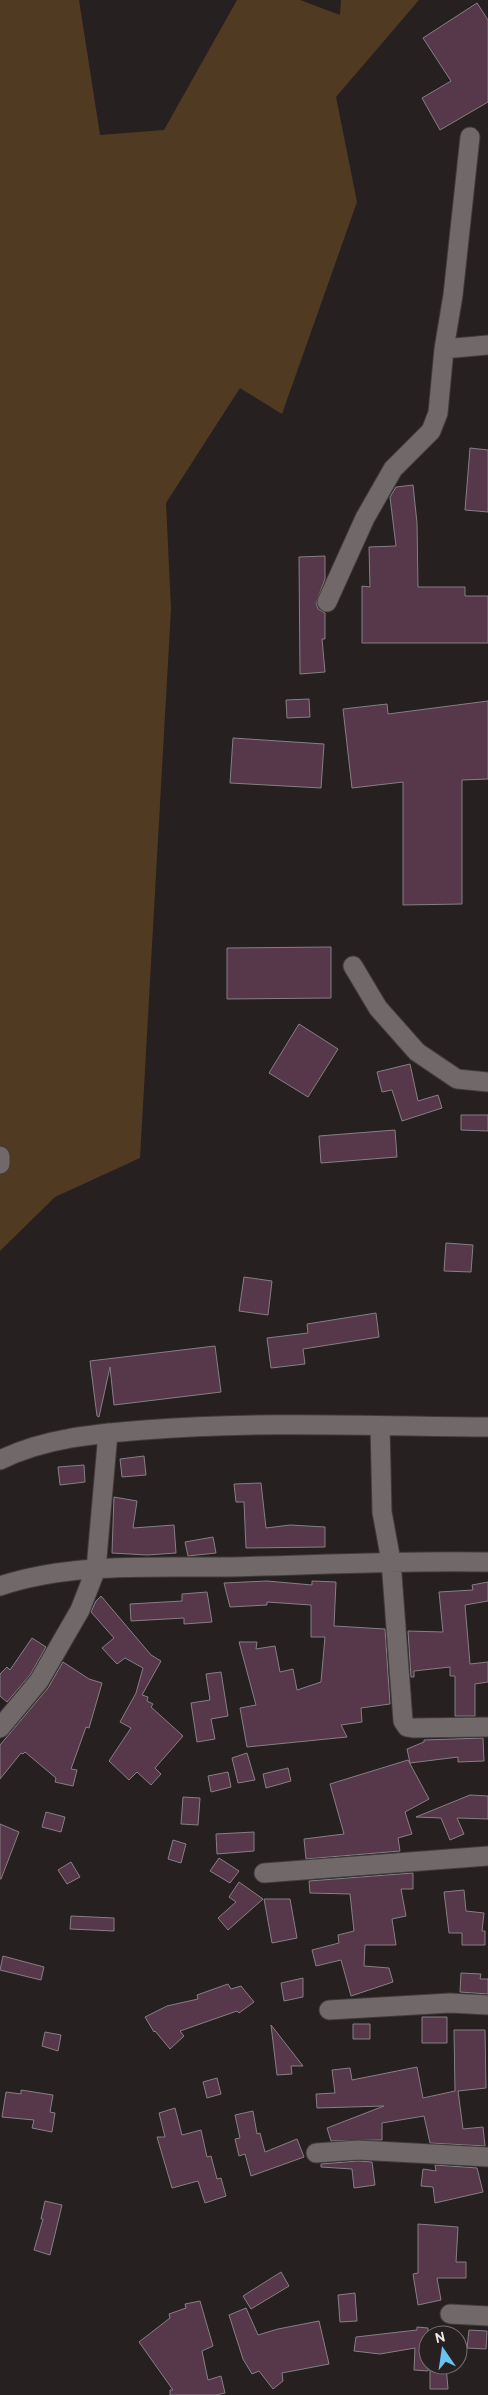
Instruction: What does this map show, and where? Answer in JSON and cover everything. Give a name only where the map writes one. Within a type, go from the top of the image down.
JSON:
[{"type":"street","points":[[327,602],[365,518],[393,469],[431,431],[438,413],[470,137]]},
{"type":"street","points":[[444,349],[488,345]]},
{"type":"street","points":[[353,966],[378,1008],[417,1052],[457,1079],[488,1082]]},
{"type":"street","points":[[0,1156],[0,1164]]},
{"type":"street","points":[[2,1453],[54,1440],[108,1433],[172,1428],[270,1425],[488,1427]]},
{"type":"street","points":[[380,1426],[382,1512],[391,1561],[403,1721],[407,1727],[413,1728],[488,1727]]},
{"type":"street","points":[[0,1728],[39,1681],[80,1610],[96,1569],[108,1433]]},
{"type":"street","points":[[0,1586],[22,1579],[96,1569],[391,1561],[488,1562]]},
{"type":"street","points":[[264,1874],[488,1856]]},
{"type":"street","points":[[330,2010],[450,2003],[488,2005]]},
{"type":"street","points":[[316,2153],[358,2150],[488,2157]]},
{"type":"street","points":[[450,2314],[488,2316]]},
{"type":"shaded area","points":[[0,0],[79,0],[100,135],[164,130],[237,0],[300,0],[340,15],[341,0],[419,0],[336,97],[357,202],[282,414],[240,388],[166,503],[171,609],[140,1158],[55,1197],[0,1251]]},
{"type":"building","points":[[477,3],[488,20],[488,102],[440,130],[422,98],[451,81],[423,38]]},
{"type":"building","points":[[470,448],[488,450],[488,512],[465,510]]},
{"type":"building","points":[[413,485],[417,523],[418,587],[465,587],[465,596],[488,596],[488,643],[362,643],[362,586],[370,587],[369,547],[396,546],[390,497],[396,487]]},
{"type":"building","points":[[325,556],[325,579],[316,603],[318,609],[325,613],[325,639],[322,639],[325,672],[300,674],[299,557]]},
{"type":"building","points":[[309,699],[310,717],[287,718],[286,700]]},
{"type":"building","points":[[488,701],[488,779],[462,780],[462,904],[403,905],[403,782],[352,788],[343,709],[387,704],[388,714]]},
{"type":"building","points":[[233,738],[324,744],[321,788],[230,783]]},
{"type":"building","points":[[331,947],[331,998],[227,999],[227,948]]},
{"type":"building","points":[[299,1024],[338,1049],[308,1097],[269,1073]]},
{"type":"building","points":[[410,1064],[418,1101],[438,1095],[442,1108],[402,1121],[392,1090],[382,1092],[377,1072]]},
{"type":"building","points":[[461,1115],[488,1115],[488,1131],[461,1130]]},
{"type":"building","points":[[395,1130],[397,1157],[321,1163],[319,1136]]},
{"type":"building","points":[[446,1243],[473,1245],[471,1272],[444,1271]]},
{"type":"building","points":[[244,1277],[272,1281],[268,1315],[239,1311]]},
{"type":"building","points":[[376,1313],[379,1337],[303,1349],[305,1364],[271,1368],[267,1338],[308,1333],[307,1324]]},
{"type":"building","points":[[215,1346],[221,1392],[114,1405],[110,1367],[99,1417],[97,1416],[90,1361]]},
{"type":"building","points":[[144,1456],[146,1475],[122,1477],[120,1459]]},
{"type":"building","points":[[84,1465],[85,1482],[60,1485],[58,1467]]},
{"type":"building","points":[[261,1483],[266,1528],[290,1525],[325,1527],[325,1547],[246,1548],[244,1502],[236,1502],[234,1484]]},
{"type":"building","points":[[114,1497],[137,1501],[133,1528],[174,1525],[176,1553],[147,1555],[112,1553]]},
{"type":"building","points":[[213,1537],[216,1553],[188,1556],[185,1542]]},
{"type":"building","points":[[267,1581],[312,1585],[312,1581],[336,1582],[334,1626],[385,1629],[390,1704],[361,1708],[362,1722],[341,1725],[347,1737],[247,1747],[240,1708],[256,1705],[239,1642],[257,1642],[256,1649],[275,1646],[280,1672],[293,1669],[297,1690],[321,1682],[325,1637],[311,1637],[311,1605],[267,1602],[267,1605],[230,1607],[224,1583]]},
{"type":"building","points":[[488,1582],[488,1601],[465,1605],[470,1664],[488,1662],[488,1682],[475,1684],[475,1716],[455,1716],[455,1676],[450,1676],[450,1667],[414,1671],[414,1677],[411,1677],[408,1631],[443,1632],[439,1592],[473,1590],[472,1585]]},
{"type":"building","points":[[207,1592],[212,1622],[184,1624],[184,1618],[131,1621],[130,1604],[182,1601],[182,1594]]},
{"type":"building","points":[[101,1596],[151,1655],[161,1661],[142,1695],[148,1697],[147,1701],[153,1704],[151,1707],[183,1736],[155,1768],[161,1774],[151,1785],[137,1772],[129,1780],[109,1761],[131,1728],[120,1722],[136,1693],[143,1668],[125,1658],[117,1664],[102,1648],[114,1638],[91,1612],[96,1601]]},
{"type":"building","points":[[32,1638],[46,1647],[30,1675],[7,1702],[0,1696],[0,1674],[7,1667],[10,1670]]},
{"type":"building","points":[[63,1662],[89,1679],[102,1683],[89,1728],[86,1727],[71,1769],[77,1770],[73,1786],[55,1782],[56,1778],[25,1752],[21,1753],[0,1779],[0,1745],[48,1688]]},
{"type":"building","points":[[221,1672],[228,1716],[211,1719],[215,1739],[197,1742],[191,1703],[210,1700],[206,1674]]},
{"type":"building","points":[[483,1738],[484,1761],[458,1762],[458,1757],[410,1763],[407,1749],[424,1742],[424,1740]]},
{"type":"building","points":[[247,1753],[255,1780],[238,1783],[232,1758]]},
{"type":"building","points":[[408,1760],[429,1799],[405,1812],[412,1834],[398,1838],[400,1851],[306,1859],[304,1839],[344,1834],[330,1784]]},
{"type":"building","points":[[288,1768],[291,1781],[266,1788],[263,1774]]},
{"type":"building","points":[[228,1772],[231,1787],[211,1792],[208,1776]]},
{"type":"building","points":[[470,1795],[488,1796],[488,1819],[457,1818],[464,1834],[450,1840],[441,1818],[416,1817]]},
{"type":"building","points":[[183,1797],[200,1798],[198,1825],[181,1824]]},
{"type":"building","points":[[46,1812],[65,1817],[61,1832],[42,1827]]},
{"type":"building","points":[[0,1824],[19,1832],[1,1879],[0,1879]]},
{"type":"building","points":[[254,1832],[254,1851],[217,1854],[216,1834]]},
{"type":"building","points":[[173,1840],[186,1844],[181,1863],[168,1859]]},
{"type":"building","points":[[219,1858],[239,1871],[230,1883],[210,1871]]},
{"type":"building","points":[[71,1862],[80,1877],[67,1884],[58,1870]]},
{"type":"building","points":[[413,1873],[413,1889],[401,1889],[406,1916],[392,1919],[396,1945],[365,1945],[364,1966],[389,1968],[393,1982],[351,1996],[341,1960],[316,1966],[312,1950],[339,1943],[338,1935],[354,1931],[350,1894],[310,1893],[309,1881]]},
{"type":"building","points":[[239,1882],[263,1899],[228,1930],[218,1918],[236,1902],[229,1897]]},
{"type":"building","points":[[464,1890],[466,1911],[484,1913],[482,1931],[485,1931],[485,1945],[462,1945],[462,1933],[449,1933],[444,1892]]},
{"type":"building","points":[[264,1899],[290,1899],[297,1938],[272,1943]]},
{"type":"building","points":[[71,1916],[114,1918],[114,1931],[70,1929]]},
{"type":"building","points":[[3,1956],[44,1967],[41,1980],[0,1970]]},
{"type":"building","points":[[461,1973],[481,1974],[480,1979],[488,1979],[488,1994],[460,1992]]},
{"type":"building","points":[[303,1978],[303,1997],[284,2001],[281,1983]]},
{"type":"building","points":[[228,1984],[231,1989],[241,1986],[254,2002],[239,2013],[237,2011],[180,2031],[184,2036],[170,2049],[154,2032],[145,2017],[167,2006],[198,1999],[197,1995]]},
{"type":"building","points":[[422,2017],[447,2017],[447,2043],[422,2043]]},
{"type":"building","points":[[353,2024],[370,2024],[370,2039],[353,2039]]},
{"type":"building","points":[[271,2025],[303,2066],[291,2066],[292,2074],[277,2075]]},
{"type":"building","points":[[454,2030],[485,2030],[486,2088],[458,2091],[463,2129],[483,2127],[485,2146],[430,2143],[424,2116],[382,2123],[382,2140],[331,2141],[327,2128],[384,2106],[317,2108],[316,2094],[335,2093],[332,2070],[350,2068],[352,2080],[417,2067],[423,2098],[455,2091]]},
{"type":"building","points":[[45,2032],[61,2035],[58,2051],[42,2046]]},
{"type":"building","points":[[217,2078],[221,2094],[207,2098],[203,2082]]},
{"type":"building","points":[[21,2090],[53,2095],[50,2112],[55,2113],[52,2132],[32,2128],[34,2120],[2,2117],[6,2092],[21,2094]]},
{"type":"building","points":[[175,2108],[182,2135],[201,2130],[207,2157],[211,2156],[217,2179],[221,2178],[226,2196],[205,2203],[198,2181],[172,2188],[157,2137],[165,2137],[159,2113]]},
{"type":"building","points":[[253,2111],[257,2134],[260,2133],[265,2152],[297,2139],[304,2157],[251,2176],[245,2154],[239,2156],[235,2139],[240,2138],[235,2115]]},
{"type":"building","points":[[358,2161],[372,2162],[375,2185],[354,2188],[352,2169],[321,2167],[321,2164]]},
{"type":"building","points":[[435,2165],[477,2168],[483,2192],[435,2203],[433,2187],[421,2186],[423,2169],[436,2171]]},
{"type":"building","points":[[45,2201],[62,2205],[50,2255],[34,2250],[43,2219],[41,2219]]},
{"type":"building","points":[[418,2224],[458,2227],[456,2262],[466,2262],[466,2278],[437,2278],[441,2300],[418,2305],[413,2274],[418,2273]]},
{"type":"building","points":[[281,2272],[289,2286],[251,2309],[243,2296]]},
{"type":"building","points":[[355,2293],[357,2321],[340,2322],[338,2295]]},
{"type":"building","points":[[200,2301],[213,2346],[202,2351],[208,2380],[221,2376],[225,2393],[216,2395],[170,2395],[170,2390],[173,2390],[139,2342],[170,2318],[169,2314],[186,2308],[185,2304]]},
{"type":"building","points":[[246,2308],[258,2335],[319,2321],[329,2364],[282,2373],[283,2381],[273,2389],[259,2371],[252,2374],[243,2359],[229,2315]]},
{"type":"building","points":[[418,2327],[418,2370],[414,2370],[415,2348],[380,2354],[354,2351],[356,2337],[417,2330]]},
{"type":"building","points":[[469,2330],[487,2331],[486,2349],[468,2348]]},
{"type":"building","points":[[430,2375],[447,2375],[448,2389],[430,2389]]}]
